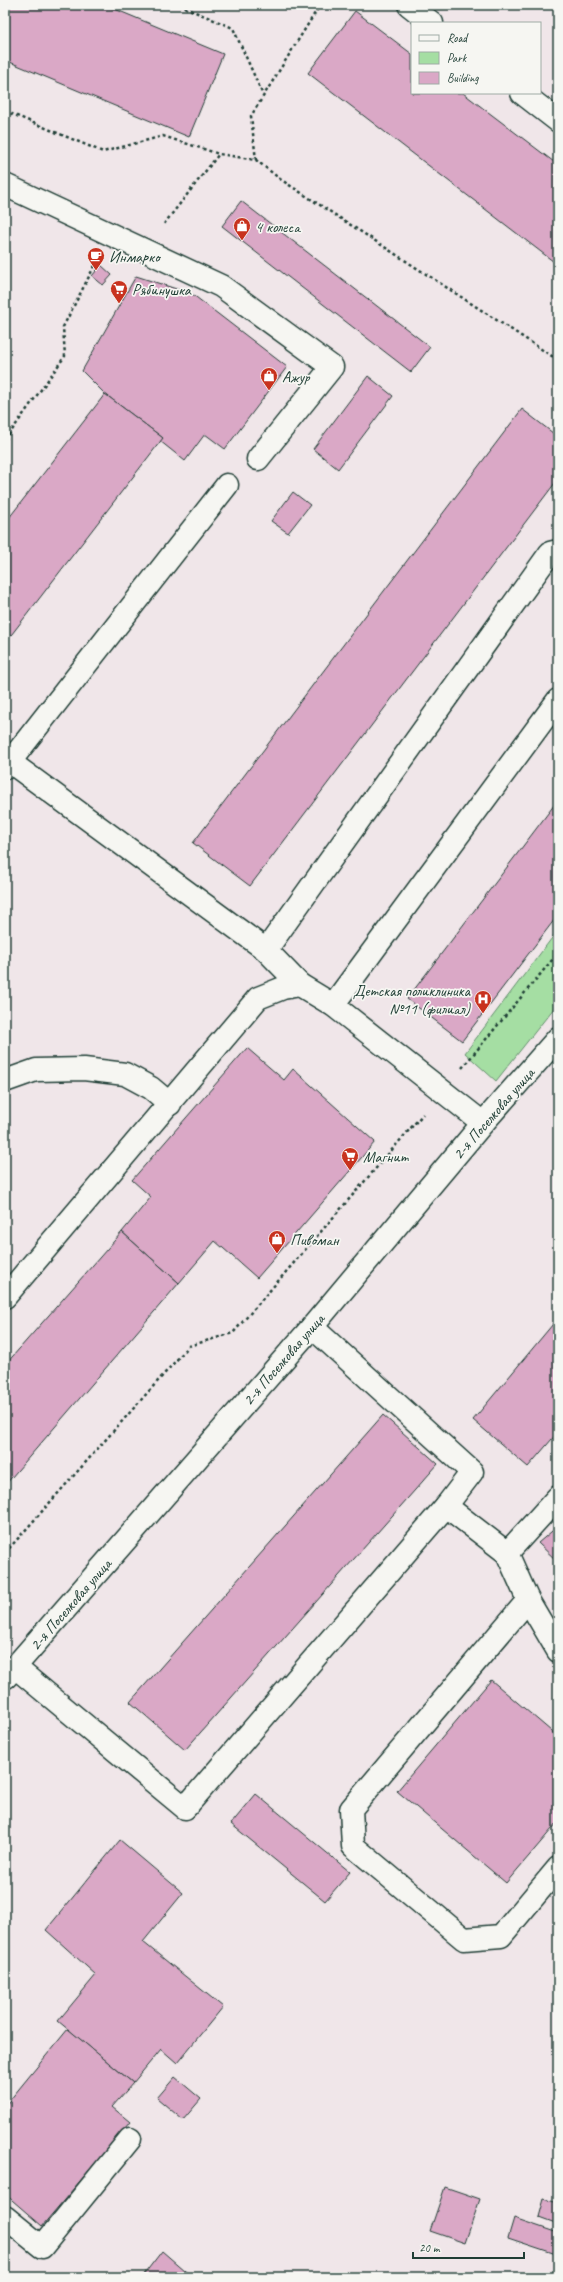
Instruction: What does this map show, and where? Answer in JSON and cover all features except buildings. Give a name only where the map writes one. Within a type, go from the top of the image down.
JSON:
[{"type":"street","points":[[409,5],[431,22]]},
{"type":"street","points":[[523,94],[558,121]]},
{"type":"street","points":[[5,185],[222,286],[332,367],[258,458]]},
{"type":"street","points":[[227,485],[7,765],[266,950],[300,984],[333,1005],[483,1123]]},
{"type":"street","points":[[266,950],[550,554],[558,551]]},
{"type":"street","points":[[333,1005],[558,700]]},
{"type":"street","points":[[5,1297],[170,1104],[258,998],[284,988],[300,984]]},
{"type":"street","name":"2-я Поселковая улица","points":[[10,1673],[312,1327],[483,1123],[558,1038]]},
{"type":"street","points":[[5,1081],[36,1070],[91,1070],[124,1074],[151,1088],[170,1104]]},
{"type":"street","points":[[10,1673],[185,1808],[446,1506],[472,1472],[312,1327]]},
{"type":"street","points":[[508,1553],[558,1497]]},
{"type":"street","points":[[446,1506],[508,1553],[528,1600],[558,1651]]},
{"type":"street","points":[[528,1600],[351,1809],[354,1846],[464,1939],[501,1936],[558,1868]]},
{"type":"street","points":[[5,2217],[42,2247],[130,2139]]},
{"type":"path","points":[[179,5],[233,28],[263,95]]},
{"type":"path","points":[[256,160],[251,116],[320,5]]},
{"type":"path","points":[[5,111],[104,152],[163,136],[219,154],[256,160],[280,179],[558,360]]},
{"type":"path","points":[[143,250],[219,154]]},
{"type":"path","points":[[5,440],[65,356],[63,327],[100,257]]},
{"type":"path","points":[[5,1553],[189,1346],[233,1333],[442,1092],[558,953]]},
{"type":"green space","points":[[558,930],[558,1003],[496,1081],[465,1053]]},
{"type":"place","name":"4 колеса","points":[[242,241]]},
{"type":"place","name":"Инмарко","points":[[96,271]]},
{"type":"place","name":"Рябинушка","points":[[119,304]]},
{"type":"place","name":"Ажур","points":[[269,391]]},
{"type":"place","name":"Детская поликлиника №11 (филиал)","points":[[483,1014]]},
{"type":"place","name":"Магнит","points":[[350,1171]]},
{"type":"place","name":"Пивоман","points":[[277,1254]]}]
